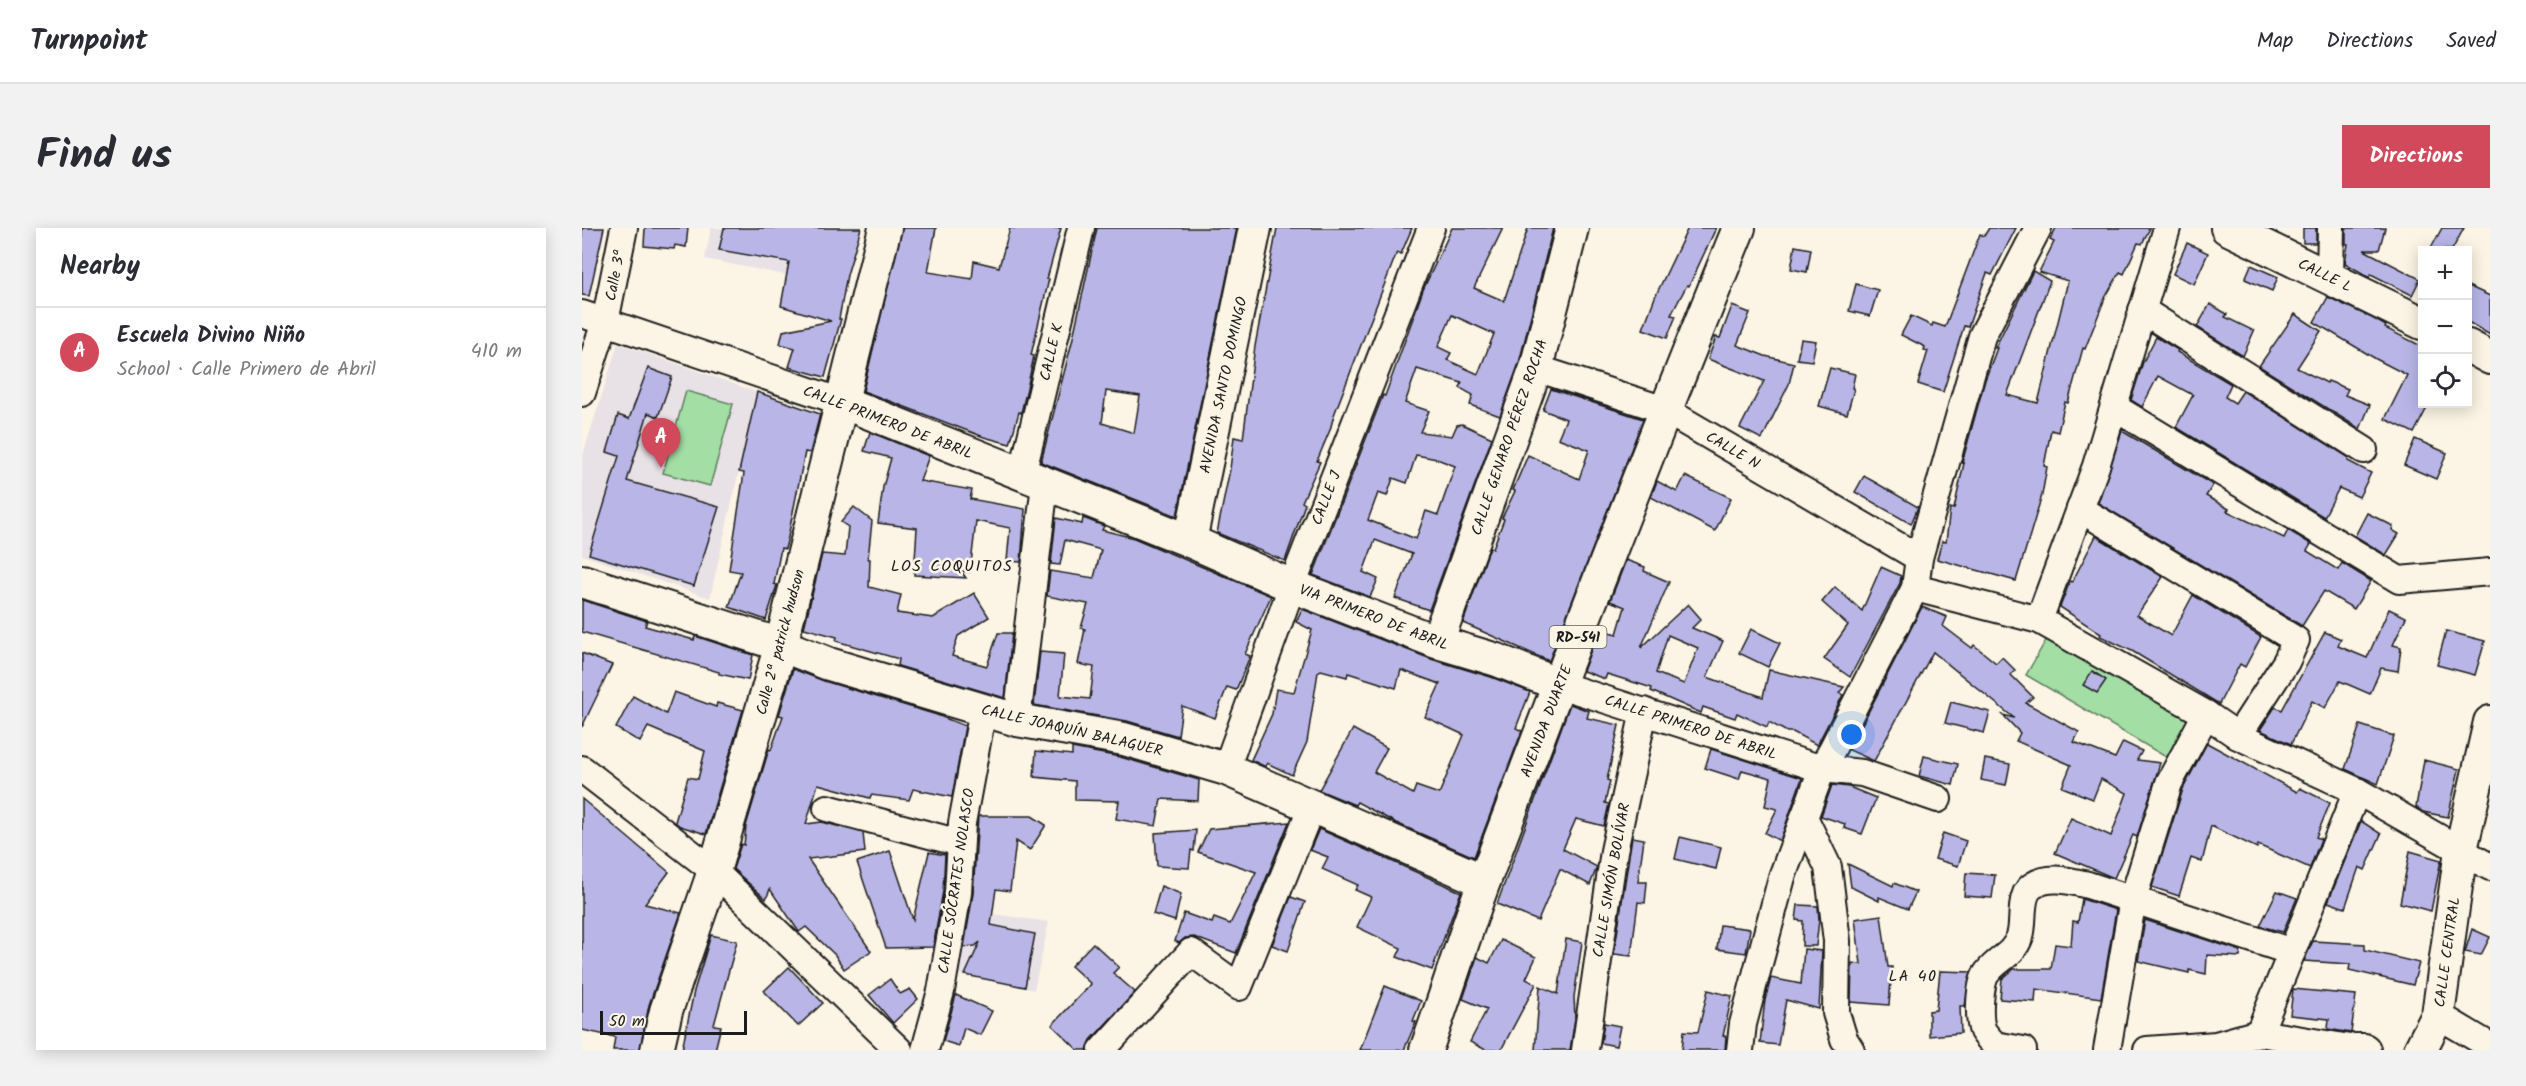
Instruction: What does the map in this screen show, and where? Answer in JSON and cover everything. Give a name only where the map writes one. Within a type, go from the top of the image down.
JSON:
[{"type":"main road","name":"Calle 2ª patrick hudson","points":[[657,1050],[666,1011],[714,871],[781,645],[885,228]]},
{"type":"main road","name":"AVENIDA SANTO DOMINGO","points":[[1190,541],[1255,228]]},
{"type":"main road","name":"CALLE GENARO PÉREZ ROCHA","points":[[1437,642],[1536,368],[1572,228]]},
{"type":"main road","name":"AVENIDA DUARTE","points":[[1426,1050],[1484,881],[1665,410],[1739,228]]},
{"type":"main road","name":"CALLE L","points":[[2227,228],[2330,276],[2418,321]]},
{"type":"main road","points":[[2472,348],[2490,358]]},
{"type":"main road","name":"CALLE PRIMERO DE ABRIL","points":[[842,402],[1190,541]]},
{"type":"main road","name":"VIA PRIMERO DE ABRIL","points":[[1190,541],[1292,586],[1437,642],[1497,660],[1560,685]]},
{"type":"main road","name":"CALLE JOAQUÍN BALAGUER","points":[[582,581],[781,645],[829,664],[1017,720],[1124,739],[1226,770],[1484,881]]},
{"type":"main road","name":"CALLE CENTRAL","points":[[2420,1050],[2438,1015],[2461,850],[2490,722]]},
{"type":"street","name":"Calle 3ª","points":[[582,393],[594,318],[624,228]]},
{"type":"street","name":"CALLE K","points":[[1017,720],[1033,480],[1081,228]]},
{"type":"street","name":"CALLE J","points":[[1226,770],[1292,586],[1431,228]]},
{"type":"street","points":[[1740,1050],[1743,1024],[1782,877],[1822,769],[1915,588],[1919,558],[1982,336],[2038,228]]},
{"type":"street","points":[[2039,620],[2096,466],[2167,228]]},
{"type":"street","points":[[2330,276],[2331,228]]},
{"type":"street","points":[[2142,310],[2364,450]]},
{"type":"street","name":"CALLE PRIMERO DE ABRIL","points":[[594,318],[842,402]]},
{"type":"street","name":"CALLE N","points":[[1536,368],[1665,410],[1919,558]]},
{"type":"street","points":[[2114,407],[2399,580],[2490,572]]},
{"type":"street","points":[[2080,509],[2296,640],[2286,662],[2238,736]]},
{"type":"street","points":[[1915,588],[2039,620],[2206,714],[2238,736],[2357,791],[2490,867]]},
{"type":"street","name":"CALLE PRIMERO DE ABRIL","points":[[1560,685],[1822,769],[1862,773],[1938,799]]},
{"type":"street","name":"CALLE SÓCRATES NOLASCO","points":[[925,1050],[941,991],[958,893],[962,823],[983,710]]},
{"type":"street","name":"CALLE SIMÓN BOLÍVAR","points":[[1585,1050],[1614,851],[1644,711]]},
{"type":"street","points":[[2107,1050],[2133,899],[2169,783],[2206,714]]},
{"type":"street","points":[[582,769],[714,871],[899,1050]]},
{"type":"street","points":[[2259,1033],[2357,791]]},
{"type":"street","points":[[827,808],[960,843]]},
{"type":"street","points":[[1102,1050],[1191,952],[1239,987],[1311,808]]},
{"type":"street","points":[[1804,817],[1828,867],[1837,941],[1836,1013],[1844,1039],[1851,1050]]},
{"type":"street","points":[[2023,1050],[1995,1045],[1982,1030],[1980,990],[1986,973],[2010,955],[2020,936],[2025,896],[2032,885],[2046,880],[2063,880],[2133,899],[2292,952]]},
{"type":"street","points":[[2438,1015],[2490,1046]]},
{"type":"street","points":[[2146,1050],[2216,1045],[2259,1033],[2358,1050]]},
{"type":"shaded area","points":[[711,228],[860,228],[845,287],[705,259]]},
{"type":"shaded area","points":[[618,343],[757,392],[710,598],[582,555],[582,458]]},
{"type":"shaded area","points":[[993,914],[1049,922],[1034,990],[957,974],[962,915],[992,919]]},
{"type":"green space","points":[[686,391],[733,404],[710,486],[663,473]]},
{"type":"green space","points":[[2049,635],[2194,721],[2171,760],[2026,675]]},
{"type":"building","points":[[582,228],[604,228],[589,296],[582,295]]},
{"type":"building","points":[[645,228],[688,228],[686,247],[675,245],[674,249],[644,246]]},
{"type":"building","points":[[724,228],[861,228],[847,275],[839,319],[841,319],[825,377],[789,367],[795,348],[780,344],[783,331],[831,321],[781,306],[789,262],[719,250]]},
{"type":"building","points":[[902,228],[936,228],[928,272],[972,279],[974,261],[999,267],[1010,228],[1061,228],[1047,279],[1049,279],[1031,355],[1034,356],[1028,384],[1010,444],[984,437],[863,391]]},
{"type":"building","points":[[1097,228],[1237,228],[1177,516],[1041,462],[1072,342]],"holes":[[[1106,391],[1140,396],[1134,433],[1102,423]]]},
{"type":"building","points":[[1277,228],[1412,228],[1401,254],[1397,252],[1334,415],[1317,461],[1320,462],[1302,502],[1305,504],[1285,561],[1217,533],[1234,437],[1243,439],[1255,346]]},
{"type":"building","points":[[1452,228],[1503,228],[1474,288],[1504,301],[1528,228],[1553,228],[1519,363],[1500,416],[1470,405],[1473,395],[1460,388],[1462,383],[1417,369],[1405,403],[1429,411],[1420,432],[1452,436],[1457,425],[1462,424],[1492,438],[1429,610],[1395,598],[1412,554],[1375,540],[1363,572],[1378,579],[1370,597],[1313,575],[1383,395],[1385,396],[1423,290]],"holes":[[[1452,315],[1494,334],[1478,374],[1447,360],[1451,353],[1438,347]],[[1416,455],[1437,459],[1455,466],[1438,515],[1426,511],[1416,539],[1368,520],[1378,493],[1387,496],[1393,478],[1407,483]]]},
{"type":"building","points":[[1688,228],[1716,228],[1689,286],[1687,285],[1671,315],[1676,316],[1667,338],[1643,329],[1655,297]]},
{"type":"building","points":[[1989,228],[2016,228],[1992,275],[1987,273],[1968,327],[1964,326],[1943,392],[1918,384],[1928,351],[1924,350],[1925,347],[1901,335],[1911,316],[1932,326],[1933,323],[1945,327],[1980,234],[1984,236]]},
{"type":"building","points":[[2056,228],[2150,228],[2142,244],[2138,243],[2124,274],[2120,272],[2105,298],[2085,349],[2083,348],[2068,403],[2065,402],[2058,432],[2051,430],[2044,466],[2047,467],[2042,495],[2016,581],[1937,559],[1942,541],[1946,542],[1950,508],[1954,509],[1964,463],[1962,463],[1985,380],[1997,348],[1995,348],[2033,271],[2050,281],[2007,395],[2038,403],[2068,281],[2039,272],[2054,242],[2050,240]]},
{"type":"building","points":[[2303,228],[2316,228],[2316,243],[2303,243]]},
{"type":"building","points":[[2346,228],[2385,228],[2379,250],[2364,250],[2418,278],[2412,295],[2371,274],[2369,277],[2345,263],[2348,244],[2346,244]]},
{"type":"building","points":[[2442,228],[2464,228],[2454,246],[2432,246]]},
{"type":"building","points":[[2187,243],[2208,253],[2194,284],[2173,274]]},
{"type":"building","points":[[1795,246],[1811,249],[1807,272],[1791,269]]},
{"type":"building","points":[[2251,265],[2278,277],[2272,291],[2245,279]]},
{"type":"building","points":[[1856,284],[1878,290],[1870,316],[1849,311]]},
{"type":"building","points":[[2472,288],[2490,296],[2490,335],[2472,324]]},
{"type":"building","points":[[2328,297],[2372,318],[2386,326],[2385,328],[2418,344],[2418,408],[2427,408],[2414,433],[2385,419],[2407,375],[2314,322]]},
{"type":"building","points":[[2210,304],[2227,314],[2225,317],[2254,331],[2243,356],[2197,327]]},
{"type":"building","points":[[1732,306],[1750,313],[1737,345],[1765,356],[1794,363],[1789,384],[1762,439],[1740,428],[1764,381],[1708,359],[1716,337],[1720,338]]},
{"type":"building","points":[[2295,314],[2321,331],[2297,368],[2327,383],[2328,381],[2348,389],[2345,395],[2370,405],[2360,429],[2259,366]]},
{"type":"building","points":[[2156,337],[2231,384],[2225,397],[2235,403],[2243,391],[2348,457],[2348,461],[2371,473],[2359,497],[2339,488],[2324,517],[2176,427],[2193,395],[2158,376],[2142,407],[2131,400],[2143,362]]},
{"type":"building","points":[[1801,339],[1816,341],[1812,361],[1797,359]]},
{"type":"building","points":[[648,368],[672,377],[658,417],[648,413],[627,481],[719,507],[694,586],[589,554],[619,456],[607,452],[618,415],[629,419]]},
{"type":"building","points":[[1830,368],[1855,374],[1852,388],[1854,389],[1847,414],[1819,406]]},
{"type":"building","points":[[1551,389],[1643,419],[1549,661],[1463,623],[1490,547],[1493,548],[1504,519],[1502,518],[1528,455],[1579,479],[1589,450],[1558,438],[1566,419],[1543,410]]},
{"type":"building","points":[[757,392],[820,414],[810,453],[805,452],[785,549],[781,548],[774,584],[777,585],[766,620],[729,607],[741,572],[729,570],[744,473],[739,472]]},
{"type":"building","points":[[2122,431],[2213,485],[2206,496],[2229,509],[2227,511],[2284,538],[2288,530],[2311,544],[2307,551],[2338,570],[2342,563],[2371,581],[2354,609],[2324,591],[2302,626],[2098,503]]},
{"type":"building","points":[[870,432],[929,456],[920,481],[972,490],[970,499],[1025,509],[1021,562],[1007,561],[1010,528],[976,521],[970,572],[961,571],[966,578],[914,575],[917,528],[878,523],[883,487],[891,458],[864,451]]},
{"type":"building","points":[[2415,439],[2447,453],[2436,479],[2404,465]]},
{"type":"building","points":[[1685,476],[1731,498],[1715,531],[1651,497],[1657,481],[1677,492]]},
{"type":"building","points":[[1864,476],[1918,507],[1911,524],[1855,492]]},
{"type":"building","points":[[854,507],[872,521],[868,559],[870,559],[869,587],[901,595],[897,613],[933,618],[974,593],[989,617],[958,636],[952,656],[987,666],[998,633],[1012,633],[1005,698],[898,666],[899,659],[836,641],[837,637],[804,628],[822,554],[845,556],[848,527],[841,522]]},
{"type":"building","points":[[2367,513],[2393,526],[2392,530],[2399,534],[2386,555],[2355,536]]},
{"type":"building","points":[[1056,518],[1082,524],[1083,518],[1104,526],[1102,530],[1134,538],[1271,596],[1245,654],[1250,656],[1236,690],[1227,687],[1215,718],[1182,706],[1178,736],[1127,721],[1034,705],[1040,652],[1064,654],[1060,696],[1090,699],[1094,667],[1078,664],[1085,629],[1081,628],[1088,604],[1047,596],[1050,571],[1094,578],[1101,550],[1065,540],[1060,565],[1051,564]]},
{"type":"building","points":[[2096,536],[2163,577],[2137,615],[2171,636],[2193,595],[2261,637],[2245,667],[2240,664],[2219,704],[2132,651],[2100,636],[2101,634],[2060,607],[2070,581],[2072,582]]},
{"type":"building","points":[[1626,560],[1645,567],[1644,571],[1669,582],[1641,648],[1688,604],[1701,619],[1692,628],[1723,641],[1707,677],[1763,697],[1769,670],[1844,687],[1839,693],[1843,695],[1817,745],[1769,722],[1767,727],[1737,713],[1735,718],[1703,707],[1701,713],[1651,691],[1652,688],[1607,674],[1605,679],[1583,671],[1601,630],[1617,634],[1625,607],[1610,601]],"holes":[[[1668,635],[1698,648],[1684,684],[1656,673]]]},
{"type":"building","points":[[1881,567],[1901,576],[1900,583],[1850,677],[1824,659],[1848,625],[1822,602],[1835,587],[1862,611]]},
{"type":"building","points":[[582,600],[647,621],[645,626],[694,640],[695,636],[753,655],[748,680],[719,674],[719,672],[582,632]]},
{"type":"building","points":[[1922,607],[1947,617],[1943,626],[1972,648],[1974,645],[1996,663],[2002,657],[2015,670],[2011,675],[2033,697],[2026,703],[2079,732],[2074,742],[2115,758],[2123,742],[2142,751],[2137,760],[2160,763],[2137,837],[2133,835],[2114,878],[2055,853],[2071,818],[2111,836],[2127,793],[2101,779],[2093,799],[2062,787],[2071,765],[2016,741],[2020,733],[2003,715],[2014,718],[1933,652],[1874,761],[1849,750]]},
{"type":"building","points":[[1302,609],[1431,659],[1491,677],[1530,692],[1516,728],[1522,731],[1474,857],[1396,823],[1357,802],[1355,805],[1319,790],[1353,729],[1387,748],[1374,772],[1413,794],[1416,786],[1439,794],[1464,735],[1425,717],[1440,684],[1401,670],[1396,688],[1348,673],[1347,677],[1321,670],[1318,672],[1307,742],[1292,775],[1267,763],[1266,767],[1251,760],[1272,714],[1276,689],[1294,692],[1312,630],[1296,622]]},
{"type":"building","points":[[2389,609],[2406,617],[2393,645],[2401,647],[2398,671],[2381,668],[2370,694],[2340,681],[2325,708],[2312,701],[2291,744],[2260,730],[2275,707],[2282,710],[2325,632],[2341,639],[2338,646],[2367,658]]},
{"type":"building","points":[[1751,629],[1780,643],[1768,667],[1739,653]]},
{"type":"building","points":[[2446,631],[2485,641],[2475,675],[2437,665]]},
{"type":"building","points":[[582,653],[612,665],[582,727]]},
{"type":"building","points":[[793,669],[965,726],[952,797],[913,789],[909,800],[871,795],[870,798],[818,784],[806,824],[822,822],[863,833],[865,852],[808,859],[871,951],[844,969],[835,955],[806,927],[799,932],[770,889],[766,899],[733,869],[741,844],[744,845],[746,826],[769,749],[771,750],[783,716],[779,715]]},
{"type":"building","points":[[2092,671],[2106,680],[2097,693],[2083,685]]},
{"type":"building","points":[[674,692],[716,707],[717,703],[743,710],[706,834],[680,826],[675,822],[688,777],[698,779],[705,751],[648,727],[640,742],[616,728],[633,696],[666,714]]},
{"type":"building","points":[[1951,702],[1990,712],[1984,733],[1945,723]]},
{"type":"building","points":[[1570,704],[1589,711],[1587,718],[1619,725],[1607,780],[1610,781],[1605,803],[1609,804],[1604,826],[1576,819],[1563,849],[1597,867],[1590,885],[1560,869],[1538,921],[1497,904]]},
{"type":"building","points":[[2360,725],[2394,736],[2378,784],[2345,769]]},
{"type":"building","points":[[2207,743],[2297,792],[2300,788],[2330,803],[2316,837],[2321,839],[2310,868],[2258,845],[2257,848],[2211,826],[2202,862],[2191,858],[2179,896],[2152,887],[2183,789]]},
{"type":"building","points":[[1072,748],[1120,757],[1199,780],[1198,801],[1161,799],[1156,826],[1116,819],[1119,801],[1075,800],[1075,781],[1034,777],[1036,751],[1072,755]]},
{"type":"building","points":[[1711,749],[1802,778],[1780,841],[1765,833],[1777,809],[1765,806],[1771,778],[1742,770],[1739,779],[1705,768]]},
{"type":"building","points":[[1924,756],[1958,764],[1953,785],[1919,776]]},
{"type":"building","points":[[1985,759],[2010,764],[2006,785],[1981,780]]},
{"type":"building","points":[[2424,760],[2459,769],[2448,817],[2423,812],[2416,807]]},
{"type":"building","points":[[1832,785],[1849,787],[1876,798],[1862,834],[1844,828],[1845,824],[1821,816]]},
{"type":"building","points":[[582,799],[669,872],[645,904],[681,913],[649,1005],[640,1050],[613,1050],[615,1037],[582,1030]]},
{"type":"building","points":[[978,816],[1032,816],[1046,825],[1030,850],[1016,841],[1010,891],[996,889],[991,925],[1035,934],[1025,987],[965,975],[980,942],[975,946],[964,947],[973,894]]},
{"type":"building","points":[[2361,821],[2381,834],[2365,870],[2359,867],[2345,908],[2328,902]]},
{"type":"building","points":[[1289,822],[1236,953],[1194,937],[1185,938],[1179,943],[1175,941],[1184,913],[1212,923],[1214,918],[1230,924],[1256,872],[1198,852],[1209,829]]},
{"type":"building","points":[[1319,829],[1461,892],[1432,970],[1397,957],[1401,948],[1357,927],[1371,897],[1355,890],[1358,885],[1322,869],[1328,857],[1310,850]]},
{"type":"building","points":[[1196,830],[1194,851],[1191,850],[1189,868],[1157,866],[1155,833]]},
{"type":"building","points":[[1943,833],[1966,841],[1958,866],[1935,859]]},
{"type":"building","points":[[1632,837],[1644,839],[1638,882],[1647,882],[1645,903],[1638,902],[1631,956],[1614,954]]},
{"type":"building","points":[[1680,837],[1721,847],[1716,869],[1675,859]]},
{"type":"building","points":[[890,851],[913,920],[929,852],[945,855],[943,891],[933,947],[886,948],[857,862]]},
{"type":"building","points":[[2410,851],[2441,860],[2431,911],[2400,903]]},
{"type":"building","points":[[1848,864],[1893,886],[1894,883],[1916,892],[1908,909],[1879,897],[1879,901],[1851,887]]},
{"type":"building","points":[[1966,873],[1995,875],[1992,898],[1964,896]]},
{"type":"building","points":[[1161,886],[1181,894],[1175,921],[1153,914]]},
{"type":"building","points":[[2277,891],[2297,898],[2283,932],[2260,926]]},
{"type":"building","points":[[1291,897],[1305,902],[1288,951],[1272,945]]},
{"type":"building","points":[[2082,899],[2116,910],[2101,998],[2036,989],[2035,1002],[2000,999],[2002,979],[2014,969],[2051,969],[2055,944],[2071,946],[2073,921],[2078,922]]},
{"type":"building","points":[[1798,905],[1818,906],[1816,946],[1802,946],[1803,921],[1796,920]]},
{"type":"building","points":[[1881,915],[1888,967],[1892,967],[1889,1005],[1851,1002],[1852,963],[1861,964],[1855,919]]},
{"type":"building","points":[[2145,920],[2241,951],[2240,957],[2207,955],[2206,974],[2189,970],[2189,973],[2138,961]]},
{"type":"building","points":[[1720,925],[1750,929],[1746,953],[1717,949]]},
{"type":"building","points":[[2472,929],[2490,937],[2481,955],[2465,952]]},
{"type":"building","points":[[711,935],[737,941],[714,1025],[721,1026],[715,1050],[682,1050],[694,991]]},
{"type":"building","points":[[1566,939],[1582,942],[1574,997],[1575,1018],[1570,1050],[1535,1050],[1540,986],[1558,994]]},
{"type":"building","points":[[1501,940],[1536,957],[1526,979],[1536,984],[1501,1050],[1486,1050],[1470,1042],[1487,1009],[1463,999],[1477,957],[1489,963]]},
{"type":"building","points":[[2313,941],[2365,944],[2365,950],[2419,963],[2413,985],[2349,970],[2350,964],[2304,961]]},
{"type":"building","points":[[1093,943],[1119,967],[1113,973],[1135,992],[1091,1040],[1087,1050],[1078,1050],[1052,1025],[1091,984],[1071,966]]},
{"type":"building","points":[[1804,949],[1822,951],[1819,1009],[1786,1000],[1778,1045],[1760,1043],[1765,1000],[1771,978],[1801,984]]},
{"type":"building","points":[[789,967],[823,1003],[798,1026],[764,991]]},
{"type":"building","points":[[1940,971],[1971,972],[1965,1006],[1960,1006],[1961,1033],[1929,1036],[1929,1011],[1936,1010]]},
{"type":"building","points":[[890,979],[900,994],[910,989],[918,999],[893,1023],[869,995]]},
{"type":"building","points":[[1385,986],[1421,1001],[1413,1021],[1416,1022],[1404,1050],[1360,1050]]},
{"type":"building","points":[[2293,989],[2356,995],[2351,1033],[2328,1029],[2329,1019],[2290,1015]]},
{"type":"building","points":[[1708,990],[1732,996],[1723,1036],[1726,1036],[1725,1050],[1682,1050],[1684,1031],[1698,1032]]},
{"type":"building","points":[[956,995],[992,1011],[980,1035],[964,1028],[959,1046],[943,1041]]},
{"type":"building","points":[[1604,1023],[1620,1026],[1616,1046],[1601,1043]]},
{"type":"place","name":"Escuela Divino Niño","points":[[661,468]]},
{"type":"district","name":"LOS COQUITOS","points":[[952,565]]},
{"type":"district","name":"LA 40","points":[[1913,975]]}]
